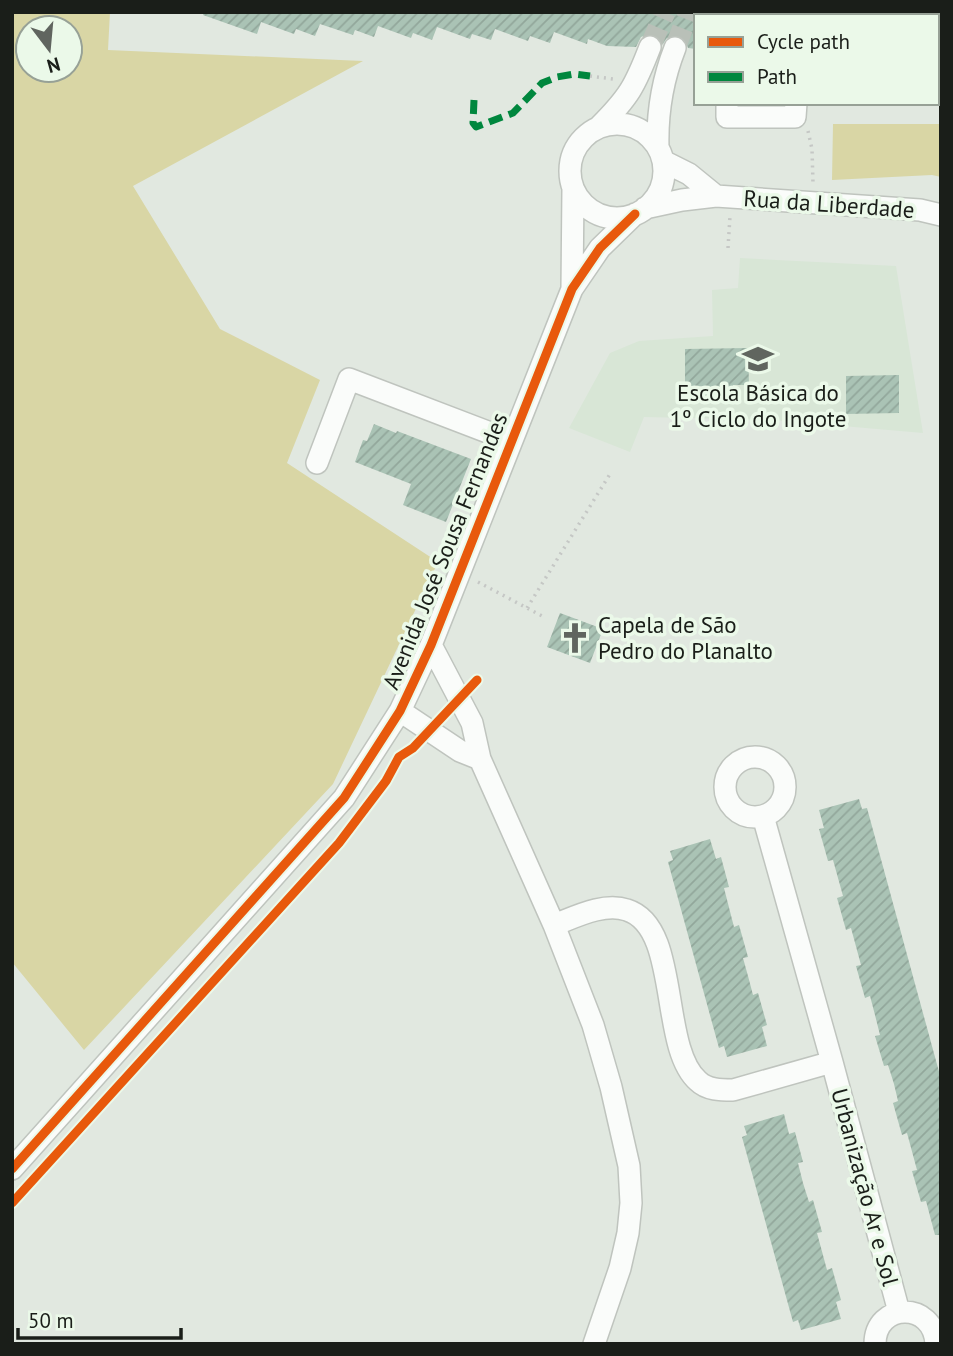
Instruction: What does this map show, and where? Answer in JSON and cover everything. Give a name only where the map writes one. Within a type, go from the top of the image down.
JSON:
[{"type":"street","points":[[650,47],[638,81],[624,102],[599,127],[586,135],[571,159],[573,188],[586,206],[605,216],[620,217],[640,211],[660,187],[657,115],[675,48]]},
{"type":"street","points":[[727,105],[727,117],[782,117],[795,117],[796,105]]},
{"type":"street","points":[[599,127],[622,124],[633,127],[652,139],[660,155]]},
{"type":"street","name":"Rua da Liberdade","points":[[660,155],[724,197]]},
{"type":"street","name":"Avenida José Sousa Fernandes","points":[[572,289],[573,188]]},
{"type":"street","name":"Rua da Liberdade","points":[[640,211],[681,200],[724,197],[920,210],[941,215]]},
{"type":"street","name":"Avenida José Sousa Fernandes","points":[[12,1169],[344,798],[400,711],[431,645],[572,289],[600,248],[640,211]]},
{"type":"street","points":[[317,463],[349,379],[511,441]]},
{"type":"street","points":[[431,645],[472,723],[480,760],[554,925],[593,1025],[611,1087],[629,1166],[631,1203],[620,1268],[594,1344]]},
{"type":"street","points":[[400,711],[460,751],[480,760]]},
{"type":"street","name":"Urbanização Ar e Sol","points":[[763,817],[899,1312]]},
{"type":"street","name":"Urbanização Ar e Sol","points":[[554,925],[590,912],[608,909],[626,909],[640,917],[653,933],[659,950],[681,1053],[699,1083],[717,1090],[733,1090],[832,1062]]},
{"type":"street","name":"Urbanização Ar e Sol","points":[[875,1344],[877,1330],[882,1322],[899,1312],[919,1315],[928,1321],[934,1331],[936,1344]]},
{"type":"path","points":[[590,76],[606,78]]},
{"type":"path","points":[[812,149],[813,179]]},
{"type":"path","points":[[724,197],[728,247]]},
{"type":"path","points":[[527,608],[610,474]]},
{"type":"path","points":[[459,572],[544,617]]},
{"type":"shaded area","points":[[12,12],[110,12],[108,50],[363,61],[133,186],[220,329],[320,380],[287,463],[438,562],[333,784],[84,1050],[12,962]]},
{"type":"shaded area","points":[[833,124],[941,124],[941,177],[932,175],[832,180]]},
{"type":"shaded area","name":"Escola Básica do 1º Ciclo do Ingote","points":[[740,258],[896,266],[923,433],[773,420],[644,417],[630,452],[569,428],[610,353],[639,341],[713,336],[712,290],[738,288]]},
{"type":"building","points":[[204,12],[696,12],[694,49],[688,48],[685,40],[679,36],[667,38],[663,44],[655,35],[649,34],[641,37],[636,47],[607,46],[588,39],[587,44],[554,32],[550,43],[530,36],[528,41],[495,29],[491,40],[472,34],[470,39],[437,27],[432,40],[413,33],[411,38],[378,26],[374,37],[355,30],[353,35],[320,24],[315,36],[296,29],[294,34],[261,22],[257,34],[203,15]]},
{"type":"building","points":[[748,348],[749,385],[733,385],[733,401],[702,402],[701,386],[685,387],[685,349]]},
{"type":"building","points":[[899,375],[899,413],[846,414],[846,376]]},
{"type":"building","points":[[374,424],[471,459],[446,522],[403,505],[411,484],[355,462],[363,440],[367,441]]},
{"type":"building","name":"Capela de São Pedro do Planalto","points":[[560,613],[603,629],[590,663],[547,647]]},
{"type":"building","points":[[859,799],[862,809],[867,808],[941,1079],[941,1235],[935,1235],[926,1201],[921,1202],[912,1171],[917,1170],[907,1133],[902,1135],[893,1103],[898,1101],[894,1084],[888,1065],[884,1066],[875,1036],[880,1035],[870,996],[865,998],[856,966],[861,965],[851,928],[846,930],[837,898],[843,896],[833,860],[828,861],[819,829],[824,828],[819,810]]},
{"type":"building","points":[[710,839],[716,859],[721,857],[729,887],[724,888],[734,927],[739,925],[748,957],[743,958],[753,995],[758,993],[767,1025],[762,1027],[767,1046],[727,1057],[724,1046],[719,1048],[668,862],[673,860],[670,851]]},
{"type":"building","points":[[784,1114],[789,1134],[795,1132],[803,1162],[798,1163],[803,1183],[809,1202],[813,1200],[822,1232],[817,1233],[827,1270],[832,1268],[841,1300],[836,1302],[841,1319],[801,1330],[798,1320],[793,1322],[742,1137],[747,1135],[744,1126]]},
{"type":"tunnel","points":[[650,47],[665,12]]},
{"type":"tunnel","points":[[675,48],[689,12]]},
{"type":"marked path","points":[[474,100],[473,123],[476,127],[513,113],[542,83],[574,74],[590,76]]},
{"type":"cycle path","points":[[12,1169],[344,798],[400,711],[431,645],[572,289],[600,248],[635,214]]},
{"type":"cycle path","points":[[12,1203],[339,843],[386,781],[399,757],[413,748],[477,680]]},
{"type":"place","name":"Escola Básica do 1º Ciclo do Ingote","points":[[758,359]]},
{"type":"place","name":"Capela de São Pedro do Planalto","points":[[575,638]]}]
